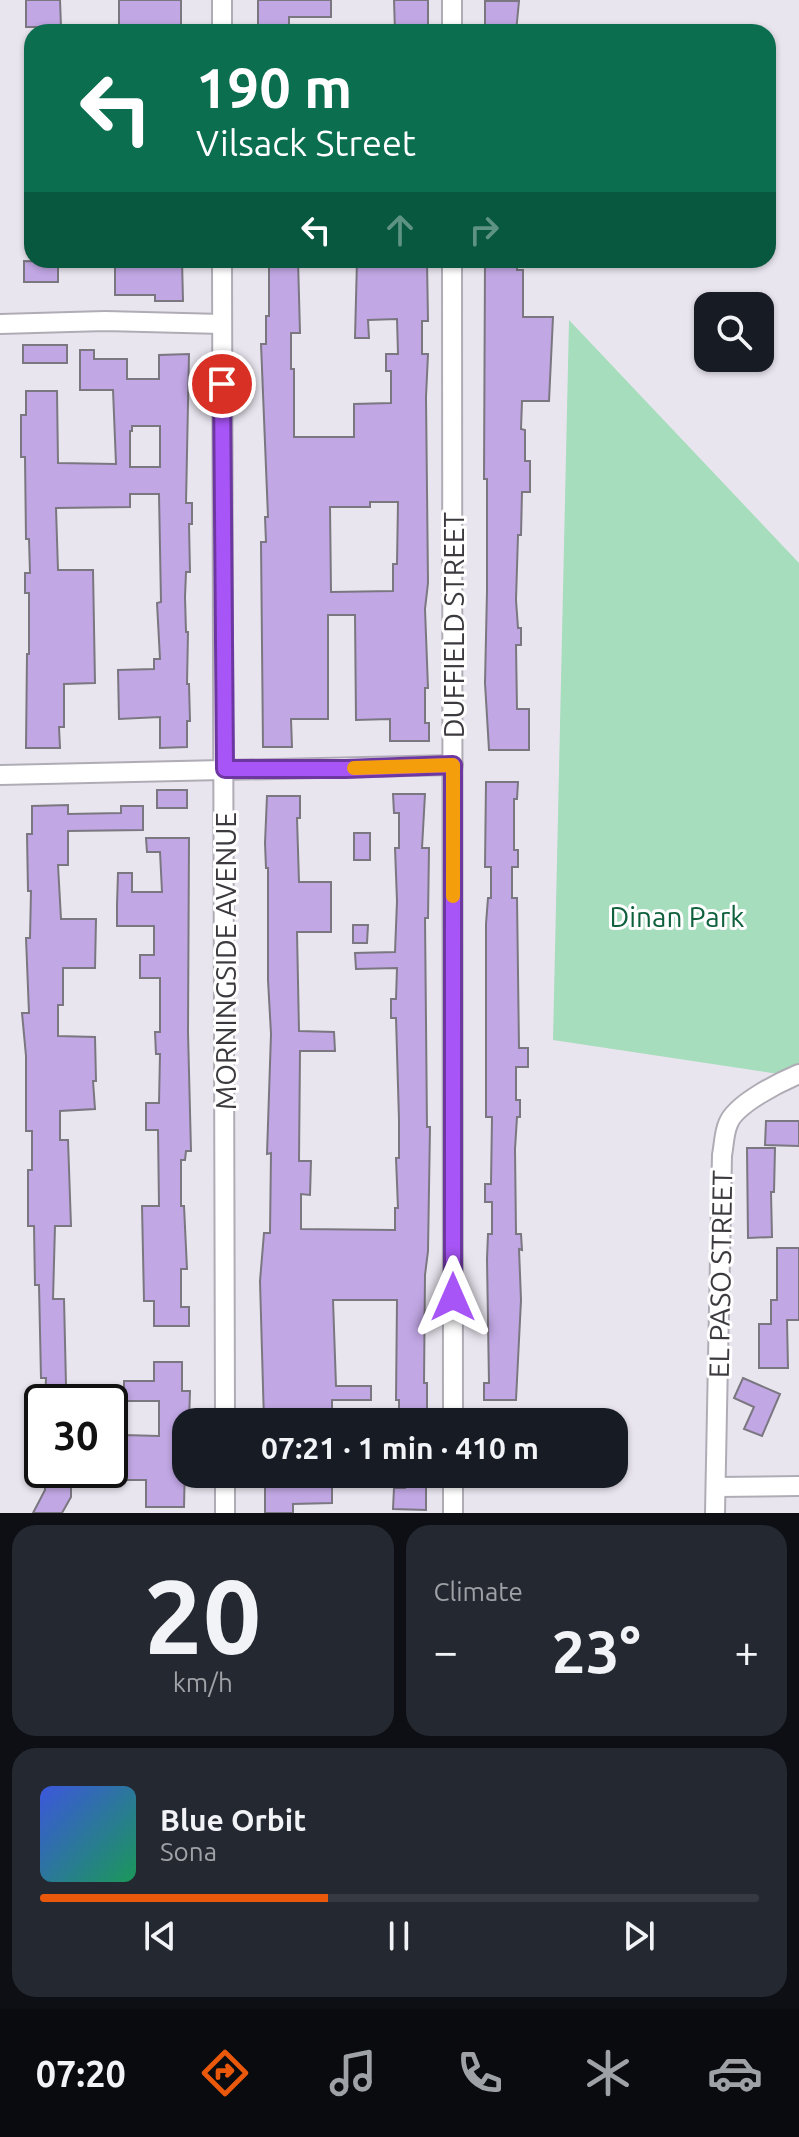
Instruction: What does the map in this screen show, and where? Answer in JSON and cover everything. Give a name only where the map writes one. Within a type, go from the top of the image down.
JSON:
[{"type":"street","points":[[222,0],[222,24]]},
{"type":"street","points":[[452,0],[452,24]]},
{"type":"street","name":"MORNINGSIDE AVENUE","points":[[222,268],[225,1408]]},
{"type":"street","name":"DUFFIELD STREET","points":[[452,268],[453,1408]]},
{"type":"street","points":[[0,324],[105,321],[222,324]]},
{"type":"street","points":[[0,775],[453,765]]},
{"type":"street","name":"EL PASO STREET","points":[[715,1513],[722,1155],[728,1121],[778,1083],[799,1074]]},
{"type":"street","points":[[716,1487],[799,1486]]},
{"type":"street","points":[[225,1488],[225,1513]]},
{"type":"street","points":[[453,1488],[453,1513]]},
{"type":"green space","name":"Dinan Park","points":[[569,320],[799,563],[799,1077],[553,1040]]},
{"type":"building","points":[[26,0],[60,0],[61,24],[26,24]]},
{"type":"building","points":[[119,0],[181,0],[181,24],[119,24]]},
{"type":"building","points":[[258,0],[331,0],[331,17],[289,17],[289,24],[258,24]]},
{"type":"building","points":[[394,0],[428,0],[428,24],[395,24]]},
{"type":"building","points":[[485,1],[519,1],[517,24],[485,24]]},
{"type":"building","points":[[24,268],[58,268],[58,282],[24,282]]},
{"type":"building","points":[[115,268],[182,268],[183,301],[155,301],[155,295],[115,295]]},
{"type":"building","points":[[269,268],[298,268],[300,333],[291,333],[294,437],[354,437],[354,404],[391,403],[391,371],[386,371],[386,354],[398,354],[397,319],[368,320],[369,338],[355,338],[357,268],[427,268],[428,321],[422,321],[422,354],[428,354],[428,583],[425,609],[428,688],[425,688],[425,723],[429,723],[429,741],[390,741],[390,719],[356,720],[355,615],[328,615],[328,719],[291,719],[292,747],[263,747],[261,542],[266,542],[265,517],[268,517],[261,344],[266,344],[266,316],[269,316]],"holes":[[[370,502],[398,502],[397,564],[393,564],[393,591],[331,592],[330,507],[370,507]]]},
{"type":"building","points":[[485,268],[517,268],[523,270],[523,317],[553,317],[549,401],[522,401],[521,429],[525,430],[525,461],[530,461],[530,492],[522,492],[521,535],[518,535],[516,600],[521,645],[516,645],[517,709],[529,709],[529,750],[489,750],[485,683],[487,479],[484,479]]},
{"type":"building","points":[[23,345],[67,345],[67,363],[23,363]]},
{"type":"building","points":[[80,350],[94,350],[94,359],[127,359],[127,379],[159,379],[159,355],[189,354],[186,503],[192,503],[192,524],[189,524],[190,572],[186,572],[185,597],[190,721],[187,721],[187,747],[160,748],[160,717],[119,719],[118,670],[154,669],[154,659],[160,659],[157,603],[161,602],[159,494],[130,494],[130,507],[56,508],[58,570],[93,570],[95,683],[64,684],[64,727],[59,727],[60,748],[26,748],[29,593],[25,593],[25,573],[30,573],[21,415],[26,415],[26,391],[57,391],[58,463],[116,464],[113,390],[80,390]],"holes":[[[132,426],[160,426],[160,467],[130,467]]]},
{"type":"building","points":[[486,782],[518,782],[517,799],[514,799],[514,850],[518,850],[518,867],[512,867],[512,898],[517,898],[519,1048],[528,1048],[528,1067],[516,1067],[516,1100],[520,1100],[520,1117],[517,1117],[515,1149],[516,1234],[521,1234],[522,1250],[519,1249],[521,1300],[516,1400],[484,1400],[484,1383],[489,1383],[487,1259],[488,1234],[492,1234],[492,1202],[485,1202],[485,1184],[491,1184],[492,1117],[486,1117],[486,924],[488,898],[491,898],[491,867],[485,867]]},
{"type":"building","points":[[157,790],[187,790],[187,808],[157,808]]},
{"type":"building","points":[[393,794],[425,794],[422,848],[429,848],[428,918],[425,918],[427,1127],[430,1127],[425,1275],[424,1383],[427,1383],[427,1408],[399,1408],[399,1400],[396,1400],[397,1300],[333,1300],[336,1386],[371,1386],[371,1400],[332,1400],[332,1408],[264,1408],[260,1281],[264,1233],[270,1233],[271,1153],[267,1154],[271,1034],[265,843],[267,796],[300,796],[300,818],[297,818],[299,882],[331,882],[331,932],[297,932],[299,1031],[334,1032],[335,1051],[300,1051],[299,1161],[311,1161],[310,1195],[301,1194],[301,1229],[395,1230],[399,1120],[396,1018],[391,1018],[391,999],[396,999],[397,968],[356,969],[355,953],[395,952],[395,848],[399,848],[399,813],[394,813]]},
{"type":"building","points":[[68,805],[68,814],[121,813],[121,806],[143,806],[143,830],[68,831],[68,865],[58,865],[61,919],[96,919],[95,968],[63,968],[63,1005],[58,1005],[58,1036],[95,1037],[96,1081],[93,1081],[95,1109],[60,1111],[60,1140],[68,1140],[71,1226],[55,1226],[53,1299],[64,1299],[66,1384],[46,1384],[46,1378],[41,1378],[34,1226],[28,1226],[32,1131],[26,1131],[26,1056],[22,1013],[29,1013],[26,938],[30,938],[31,891],[28,891],[27,834],[32,834],[32,806]]},
{"type":"building","points":[[354,833],[370,833],[370,860],[354,860]]},
{"type":"building","points":[[146,838],[189,838],[191,1151],[186,1151],[185,1160],[181,1160],[181,1206],[184,1206],[187,1269],[181,1269],[181,1307],[189,1307],[189,1326],[154,1326],[154,1301],[144,1301],[142,1206],[159,1206],[158,1130],[146,1130],[146,1103],[159,1103],[160,1054],[156,1054],[155,1032],[160,1032],[160,978],[140,978],[140,955],[154,955],[154,926],[117,926],[117,905],[118,873],[132,873],[132,892],[162,892],[160,852],[147,852]]},
{"type":"building","points":[[353,925],[368,925],[367,943],[353,943]]},
{"type":"building","points":[[766,1121],[799,1121],[799,1146],[765,1145]]},
{"type":"building","points":[[747,1148],[775,1148],[774,1192],[771,1192],[772,1237],[748,1238]]},
{"type":"building","points":[[777,1248],[799,1248],[799,1320],[787,1320],[788,1368],[759,1368],[759,1324],[771,1324],[771,1300],[777,1300]]},
{"type":"building","points":[[154,1362],[182,1362],[182,1391],[190,1391],[189,1408],[172,1408],[172,1488],[184,1488],[184,1507],[146,1507],[146,1480],[128,1480],[128,1435],[159,1436],[159,1401],[128,1401],[128,1384],[124,1381],[154,1381]]},
{"type":"building","points":[[743,1378],[780,1394],[762,1436],[744,1429],[754,1407],[734,1398]]},
{"type":"building","points":[[71,1488],[71,1497],[62,1513],[33,1513],[45,1490]]},
{"type":"building","points":[[265,1488],[332,1488],[332,1503],[293,1504],[293,1513],[265,1513]]},
{"type":"building","points":[[394,1488],[426,1488],[426,1510],[393,1509]]},
{"type":"slow traffic","points":[[354,768],[453,765],[453,896]]},
{"type":"route","points":[[222,384],[225,769],[453,765],[453,1297]]}]
